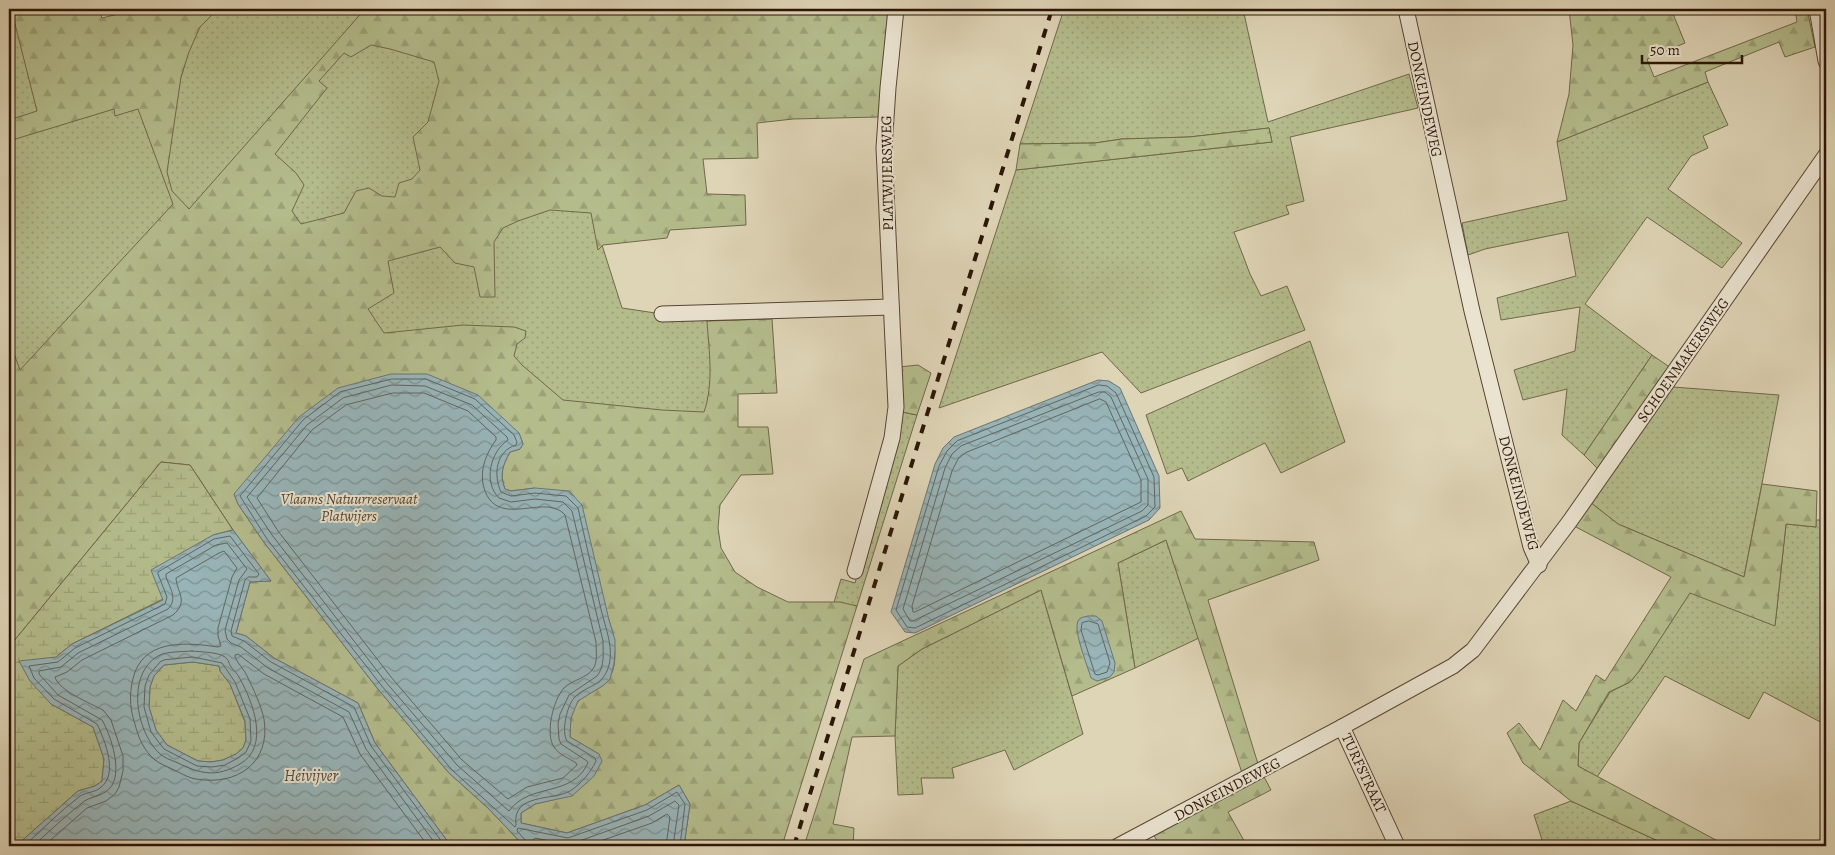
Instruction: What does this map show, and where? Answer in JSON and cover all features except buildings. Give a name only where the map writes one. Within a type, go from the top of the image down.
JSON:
[{"type":"street","name":"PLATWIJERSWEG","points":[[855,571],[896,420],[884,148],[896,9]]},
{"type":"street","name":"DONKEINDEWEG","points":[[1118,846],[1342,728],[1453,666],[1473,650],[1539,564],[1531,547],[1472,311],[1406,9]]},
{"type":"street","points":[[1817,9],[1826,60]]},
{"type":"street","name":"SCHOENMAKERSWEG","points":[[1539,564],[1826,155]]},
{"type":"street","points":[[662,314],[892,307]]},
{"type":"street","name":"TURFSTRAAT","points":[[1342,728],[1398,846]]},
{"type":"green space","name":"Vlaams Natuurreservaat Platwijers","points":[[9,9],[181,77],[184,67],[180,57],[209,9],[894,9],[887,114],[590,126],[602,245],[622,308],[662,314],[718,313],[695,530],[746,598],[819,652],[841,579],[855,583],[902,412],[917,415],[857,606],[854,605],[781,846],[9,846]]},
{"type":"green space","points":[[9,9],[99,9],[102,18],[138,9],[256,9],[247,13],[213,14],[200,27],[189,52],[181,77],[167,172],[172,191],[189,209],[365,9],[890,9],[878,117],[793,119],[757,123],[758,158],[703,159],[707,194],[745,195],[746,225],[670,230],[667,238],[603,245],[598,250],[591,213],[550,210],[503,228],[494,242],[495,297],[480,297],[474,267],[455,263],[440,247],[388,261],[394,293],[368,309],[384,333],[463,325],[514,327],[526,331],[525,338],[517,344],[514,356],[563,400],[662,410],[704,412],[710,378],[707,321],[772,319],[777,393],[738,394],[738,427],[768,427],[773,474],[741,475],[720,505],[718,528],[721,548],[735,572],[757,587],[788,602],[840,602],[857,606],[782,846],[684,846],[690,804],[679,785],[645,805],[567,833],[521,823],[521,813],[535,804],[572,795],[599,754],[570,737],[571,720],[573,711],[579,701],[599,688],[611,675],[614,666],[615,647],[609,620],[535,488],[511,491],[505,489],[502,479],[505,461],[510,452],[520,449],[523,444],[519,433],[234,494],[238,504],[263,541],[377,688],[449,773],[488,808],[524,846],[454,846],[448,842],[375,743],[358,703],[274,658],[246,636],[236,633],[250,582],[271,581],[233,530],[190,465],[161,462],[9,647],[9,340],[20,370],[173,204],[138,109],[115,116],[114,109],[9,141],[9,120],[37,111],[14,20]],"holes":[[[371,45],[434,62],[439,81],[428,122],[413,137],[420,170],[412,179],[399,183],[395,197],[382,196],[369,188],[356,191],[344,213],[301,224],[292,211],[304,185],[296,173],[275,154],[327,88],[319,81],[344,53],[351,57]]]},
{"type":"green space","points":[[1064,9],[1243,9],[1268,122],[1409,74],[1418,108],[1290,137],[1304,201],[1286,206],[1289,214],[1234,232],[1250,274],[1261,296],[1287,286],[1305,330],[1141,393],[1102,352],[939,408],[1016,170],[1272,142],[1269,128],[1189,137],[1122,139],[1095,143],[1020,144]]},
{"type":"green space","points":[[1569,9],[1671,9],[1685,43],[1647,59],[1654,77],[1797,22],[1795,9],[1807,9],[1815,47],[1785,57],[1779,42],[1705,72],[1708,82],[1557,142],[1569,94],[1573,45]]},
{"type":"green space","points":[[1708,82],[1728,125],[1703,136],[1708,148],[1691,156],[1668,189],[1742,243],[1722,268],[1647,217],[1585,304],[1652,355],[1584,455],[1562,435],[1567,389],[1523,400],[1514,370],[1575,351],[1580,307],[1501,320],[1497,298],[1576,276],[1568,232],[1485,249],[1468,255],[1462,223],[1567,200],[1557,142]]},
{"type":"green space","points":[[1269,128],[1272,142],[1016,170],[1020,144],[1095,143],[1122,139],[1189,137]]},
{"type":"green space","points":[[1310,341],[1345,442],[1281,473],[1265,443],[1188,481],[1182,468],[1167,474],[1146,415]]},
{"type":"green space","points":[[1652,355],[1671,368],[1599,470],[1584,455]]},
{"type":"green space","points":[[918,365],[931,373],[917,415],[902,412],[899,367]]},
{"type":"green space","points":[[1673,387],[1779,395],[1744,577],[1618,524],[1590,502]]},
{"type":"green space","points":[[161,462],[190,465],[233,530],[213,535],[163,599],[72,644],[56,657],[51,704],[93,727],[104,759],[102,781],[95,786],[78,791],[16,846],[9,846],[9,647]]},
{"type":"green space","points":[[1762,484],[1817,491],[1816,527],[1786,524],[1775,626],[1690,593],[1640,670],[1630,682],[1609,692],[1579,743],[1578,766],[1727,846],[1669,846],[1571,801],[1523,763],[1507,733],[1519,723],[1540,750],[1563,700],[1576,711],[1596,675],[1605,681],[1671,577],[1574,526],[1590,502],[1618,524],[1744,577]]},
{"type":"green space","points":[[1181,511],[1195,539],[1314,542],[1319,560],[1208,600],[1258,764],[1242,773],[1166,540],[1118,563],[1135,668],[1072,696],[1041,590],[922,649],[898,666],[895,736],[852,737],[833,824],[854,828],[853,846],[804,846],[864,659]]},
{"type":"green space","points":[[1816,520],[1826,520],[1826,725],[1764,692],[1749,719],[1665,676],[1597,777],[1578,766],[1579,743],[1610,692],[1630,682],[1640,670],[1690,592],[1775,625],[1786,524],[1816,527]]},
{"type":"green space","points":[[1166,540],[1199,638],[1135,668],[1118,563]]},
{"type":"green space","points":[[1041,590],[1083,734],[1014,770],[1005,750],[952,768],[954,778],[921,778],[923,794],[898,795],[895,736],[898,666],[922,649]]},
{"type":"green space","points":[[193,662],[219,666],[220,671],[230,684],[245,722],[246,740],[243,748],[236,754],[223,760],[211,762],[198,761],[167,745],[156,730],[149,707],[150,687],[154,676],[164,665]]},
{"type":"green space","points":[[1263,775],[1271,790],[1228,812],[1247,846],[1160,846],[1152,832]]},
{"type":"green space","points":[[1571,801],[1669,846],[1544,846],[1534,815]]},
{"type":"water","points":[[391,374],[427,374],[478,395],[519,433],[523,444],[520,449],[510,452],[505,461],[502,474],[505,489],[511,491],[535,488],[569,491],[582,505],[615,640],[615,650],[610,679],[604,685],[578,701],[571,718],[570,737],[599,754],[602,761],[594,776],[572,796],[535,804],[521,813],[521,823],[567,833],[645,805],[679,785],[690,804],[684,846],[524,846],[488,808],[449,773],[377,688],[263,541],[238,504],[234,494],[299,417],[338,388]]},
{"type":"water","points":[[1098,380],[1109,381],[1120,388],[1159,476],[1160,508],[1149,520],[915,633],[905,632],[891,612],[935,464],[943,448],[954,437]]},
{"type":"water","name":"Heivijver","points":[[233,530],[271,581],[250,582],[236,633],[246,636],[274,658],[358,703],[375,743],[448,842],[454,846],[16,846],[78,791],[95,786],[102,781],[104,759],[93,727],[51,704],[30,681],[19,661],[56,657],[72,644],[163,600],[151,570],[213,535]],"holes":[[[193,662],[219,666],[220,671],[230,684],[245,721],[246,740],[243,748],[236,754],[223,760],[211,762],[198,761],[167,745],[156,730],[149,707],[150,687],[154,676],[164,665]]]},
{"type":"water","points":[[1096,616],[1102,621],[1115,663],[1114,672],[1110,677],[1097,681],[1091,678],[1077,626],[1081,618]]},
{"type":"railway","points":[[794,846],[1052,9]]}]
